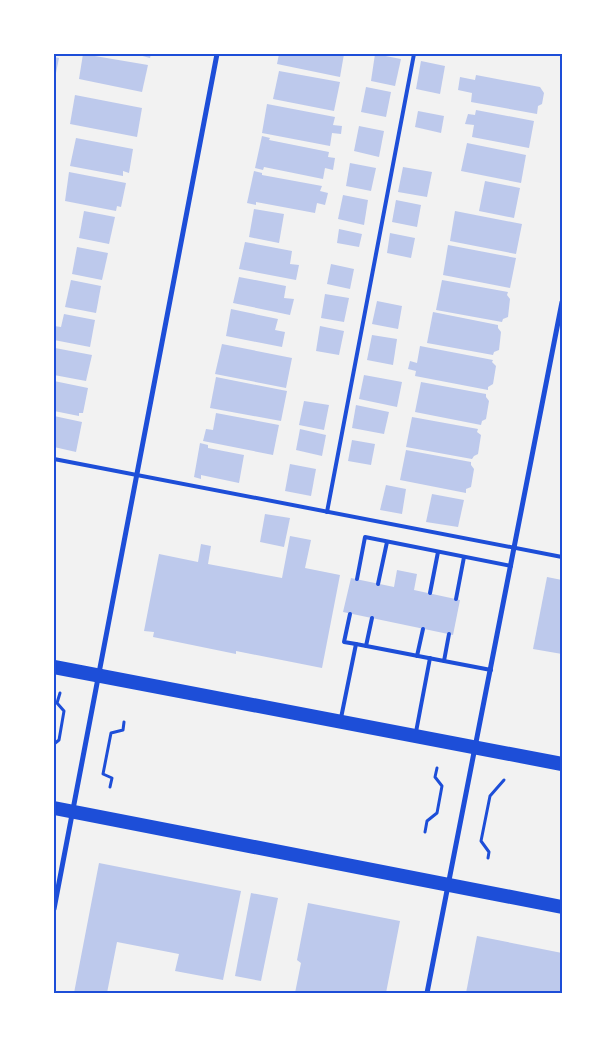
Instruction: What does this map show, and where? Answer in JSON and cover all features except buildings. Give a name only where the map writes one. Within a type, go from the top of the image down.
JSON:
[{"type":"highway","points":[[54,667],[99,674],[562,764]]},
{"type":"highway","points":[[54,808],[562,907]]},
{"type":"street","points":[[54,908],[56,888],[73,811],[217,54]]},
{"type":"street","points":[[428,993],[562,302]]},
{"type":"lane","points":[[327,512],[414,54]]},
{"type":"lane","points":[[54,459],[562,557]]},
{"type":"lane","points":[[356,579],[364,537],[511,566]]},
{"type":"lane","points":[[378,584],[387,542]]},
{"type":"lane","points":[[430,593],[438,552]]},
{"type":"lane","points":[[456,599],[464,556]]},
{"type":"lane","points":[[350,614],[344,642],[491,670]]},
{"type":"lane","points":[[366,646],[372,618]]},
{"type":"lane","points":[[417,656],[422,629]]},
{"type":"lane","points":[[444,661],[449,634]]},
{"type":"lane","points":[[340,721],[356,644]]},
{"type":"lane","points":[[415,735],[430,658]]},
{"type":"path","points":[[54,744],[58,740],[64,711],[57,703],[60,693]]},
{"type":"path","points":[[110,787],[112,778],[103,774],[111,733],[123,730],[124,722]]},
{"type":"path","points":[[425,832],[427,822],[436,813],[442,786],[436,777],[438,768]]},
{"type":"path","points":[[488,858],[489,852],[481,841],[490,796],[504,780]]}]
